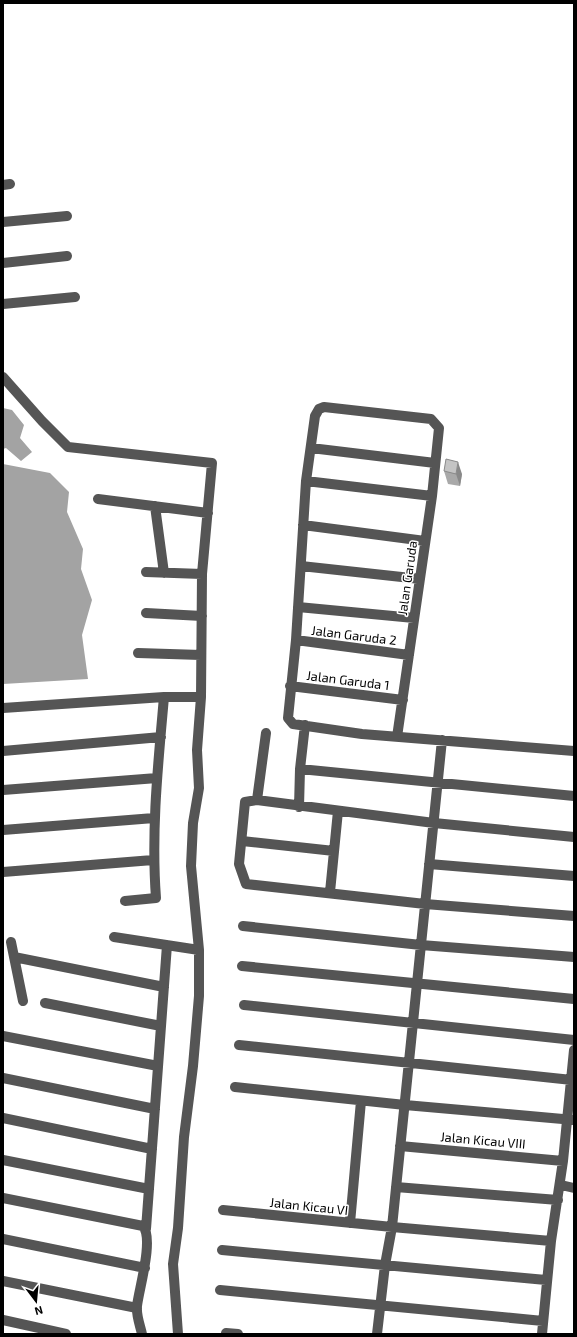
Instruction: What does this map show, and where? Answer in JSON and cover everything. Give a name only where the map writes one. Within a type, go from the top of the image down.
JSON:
[{"type":"street","points":[[3,222],[67,216]]},
{"type":"street","points":[[3,263],[67,256]]},
{"type":"street","points":[[3,304],[75,297]]},
{"type":"street","points":[[3,377],[42,421],[68,447],[212,463],[202,574],[201,697],[197,750],[199,788],[193,823],[191,866],[199,950],[199,996],[193,1066],[184,1136],[178,1228],[173,1264],[178,1334]]},
{"type":"street","name":"Jalan Garuda","points":[[311,448],[315,416],[319,409],[324,407],[431,419],[439,428],[432,496],[397,737]]},
{"type":"street","points":[[435,463],[311,448],[306,481],[296,640],[290,686],[288,718],[293,724],[355,733],[574,751]]},
{"type":"street","points":[[306,481],[432,496]]},
{"type":"street","points":[[98,499],[208,513]]},
{"type":"street","points":[[155,506],[164,572]]},
{"type":"street","points":[[303,525],[425,541]]},
{"type":"street","points":[[301,566],[420,579]]},
{"type":"street","points":[[146,572],[202,574]]},
{"type":"street","points":[[298,607],[414,618]]},
{"type":"street","points":[[146,613],[202,616]]},
{"type":"street","name":"Jalan Garuda 2","points":[[296,640],[409,655]]},
{"type":"street","points":[[138,653],[201,655]]},
{"type":"street","name":"Jalan Garuda 1","points":[[290,686],[402,700]]},
{"type":"street","points":[[3,708],[201,697]]},
{"type":"street","points":[[125,901],[156,898],[153,860],[154,818],[164,698]]},
{"type":"street","points":[[299,807],[300,769],[305,725]]},
{"type":"street","points":[[257,800],[266,733]]},
{"type":"street","points":[[3,751],[161,737]]},
{"type":"street","points":[[376,1334],[385,1265],[392,1227],[442,740]]},
{"type":"street","points":[[300,769],[574,796]]},
{"type":"street","points":[[3,790],[157,778]]},
{"type":"street","points":[[574,837],[434,823],[299,807],[257,800],[245,802],[239,864],[246,884],[330,892],[425,904],[574,916]]},
{"type":"street","points":[[330,892],[338,811]]},
{"type":"street","points":[[3,830],[154,818]]},
{"type":"street","points":[[242,841],[334,851]]},
{"type":"street","points":[[3,872],[153,860]]},
{"type":"street","points":[[430,864],[574,876]]},
{"type":"street","points":[[243,926],[421,945],[574,957]]},
{"type":"street","points":[[114,937],[199,950]]},
{"type":"street","points":[[11,942],[23,1001]]},
{"type":"street","points":[[142,1334],[137,1308],[145,1268],[146,1229],[167,945]]},
{"type":"street","points":[[14,956],[164,987]]},
{"type":"street","points":[[242,966],[574,999]]},
{"type":"street","points":[[45,1003],[161,1026]]},
{"type":"street","points":[[244,1005],[574,1040]]},
{"type":"street","points":[[3,1036],[158,1066]]},
{"type":"street","points":[[239,1045],[572,1080]]},
{"type":"street","points":[[542,1334],[546,1280],[551,1241],[570,1119],[574,1050]]},
{"type":"street","points":[[3,1078],[155,1109]]},
{"type":"street","points":[[235,1087],[361,1101],[570,1119]]},
{"type":"street","points":[[350,1223],[361,1101]]},
{"type":"street","points":[[3,1118],[152,1149]]},
{"type":"street","name":"Jalan Kicau VIII","points":[[400,1146],[563,1161]]},
{"type":"street","points":[[3,1160],[149,1189]]},
{"type":"street","points":[[560,1185],[574,1188]]},
{"type":"street","points":[[396,1187],[558,1200]]},
{"type":"street","points":[[3,1198],[143,1226],[146,1229]]},
{"type":"street","name":"Jalan Kicau VI","points":[[223,1210],[551,1241]]},
{"type":"street","points":[[3,1239],[145,1268]]},
{"type":"street","points":[[222,1250],[546,1280]]},
{"type":"street","points":[[3,1281],[137,1308]]},
{"type":"street","points":[[220,1290],[543,1321]]},
{"type":"street","points":[[3,1320],[66,1334]]},
{"type":"street","points":[[226,1333],[238,1334]]},
{"type":"shaded area","points":[[3,408],[12,410],[24,425],[20,438],[32,452],[21,461],[6,448],[3,449]]},
{"type":"shaded area","points":[[3,464],[50,473],[69,492],[67,512],[83,549],[81,569],[92,600],[82,635],[88,679],[3,684]]},
{"type":"building","points":[[446,459],[458,462],[456,474],[444,471]]}]
